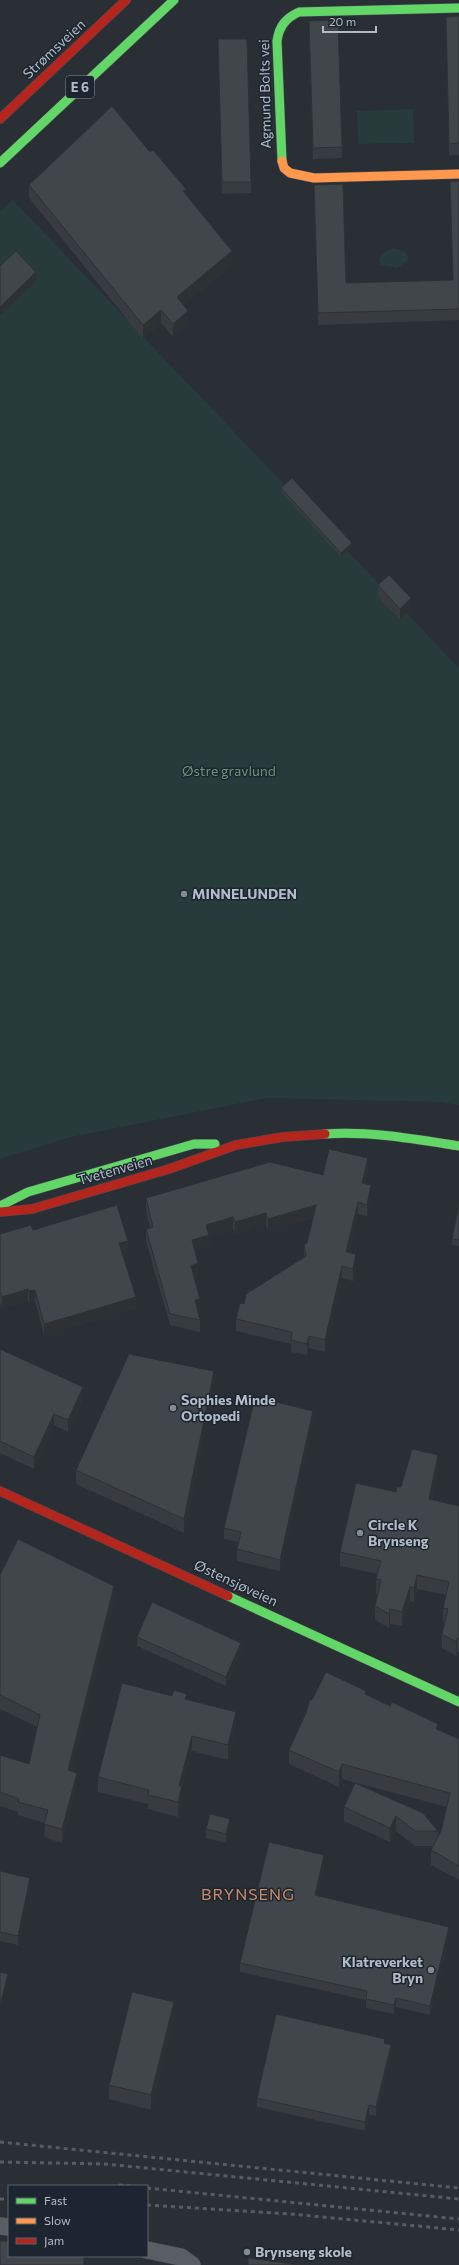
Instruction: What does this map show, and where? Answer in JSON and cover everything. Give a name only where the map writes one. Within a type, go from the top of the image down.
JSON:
[{"type":"main road","name":"E 6","points":[[79,45],[116,0]]},
{"type":"main road","name":"Strømsveien","points":[[0,119],[126,0]]},
{"type":"main road","name":"E 6","points":[[0,163],[174,0]]},
{"type":"main road","name":"Agmund Bolts vei","points":[[459,8],[299,12],[286,19],[282,24],[277,40],[280,157],[284,168],[290,173],[297,176],[314,178],[459,174]]},
{"type":"main road","name":"Tvetenveien","points":[[0,1212],[32,1209],[169,1169],[236,1145],[291,1136],[351,1132],[410,1138],[459,1146]]},
{"type":"main road","name":"Tvetenveien","points":[[0,1206],[28,1192],[194,1144],[236,1145]]},
{"type":"main road","name":"Østensjøveien","points":[[0,1491],[459,1702]]},
{"type":"street","points":[[148,2250],[181,2257],[192,2265]]},
{"type":"green space","points":[[413,109],[414,143],[358,144],[357,111]]},
{"type":"green space","name":"Østre gravlund","points":[[13,200],[459,668],[459,1105],[440,1102],[266,1098],[71,1137],[0,1159],[0,212]]},
{"type":"green space","points":[[393,248],[404,251],[409,257],[407,261],[397,268],[381,265],[379,261],[381,254]]},
{"type":"building","points":[[459,16],[459,143],[449,144],[446,17]]},
{"type":"building","points":[[338,20],[342,147],[313,148],[309,21]]},
{"type":"building","points":[[218,39],[247,39],[251,182],[222,182]]},
{"type":"building","points":[[112,106],[150,152],[153,150],[186,189],[183,191],[232,251],[177,297],[188,311],[173,324],[161,310],[143,325],[29,185]]},
{"type":"building","points":[[450,181],[459,181],[459,309],[318,313],[314,185],[343,184],[346,283],[453,280]]},
{"type":"building","points":[[16,251],[36,272],[0,307],[0,266]]},
{"type":"building","points":[[292,478],[352,543],[341,553],[281,488]]},
{"type":"building","points":[[389,575],[411,598],[400,609],[378,585]]},
{"type":"building","points":[[329,1149],[368,1158],[362,1183],[371,1185],[367,1205],[358,1202],[346,1252],[356,1254],[353,1269],[342,1266],[325,1340],[309,1336],[307,1344],[291,1340],[292,1332],[236,1319],[240,1303],[244,1304],[246,1294],[306,1256],[304,1245],[307,1243],[316,1205],[268,1219],[266,1213],[235,1222],[233,1217],[206,1225],[209,1235],[192,1240],[198,1263],[191,1266],[200,1299],[195,1300],[200,1320],[170,1314],[146,1229],[153,1227],[146,1198],[270,1162],[323,1175]]},
{"type":"building","points":[[117,1205],[128,1241],[119,1243],[136,1297],[44,1324],[35,1290],[29,1291],[28,1289],[2,1297],[0,1291],[0,1234],[31,1225],[33,1230]]},
{"type":"building","points":[[459,1205],[459,1240],[452,1239]]},
{"type":"building","points":[[0,1349],[83,1387],[68,1420],[54,1414],[34,1457],[0,1441]]},
{"type":"building","points":[[129,1354],[214,1371],[184,1519],[76,1470]]},
{"type":"building","points":[[255,1397],[313,1411],[280,1560],[237,1549],[241,1532],[224,1528]]},
{"type":"building","points":[[412,1449],[438,1455],[429,1499],[459,1506],[459,1638],[457,1638],[456,1642],[442,1634],[448,1609],[443,1608],[449,1582],[417,1575],[414,1588],[410,1587],[402,1612],[390,1609],[389,1614],[375,1606],[381,1580],[376,1579],[381,1561],[340,1552],[356,1483],[396,1492],[397,1487],[401,1487]]},
{"type":"building","points":[[18,1539],[114,1586],[68,1770],[77,1773],[62,1829],[44,1824],[48,1810],[18,1802],[19,1799],[0,1792],[0,1755],[29,1764],[40,1715],[0,1695],[0,1575]]},
{"type":"building","points":[[152,1602],[241,1643],[226,1677],[137,1637]]},
{"type":"building","points":[[326,1672],[366,1691],[365,1694],[390,1706],[392,1702],[438,1724],[436,1729],[459,1739],[459,1866],[431,1850],[441,1831],[450,1793],[342,1764],[339,1772],[289,1750],[306,1713],[310,1699],[312,1700]]},
{"type":"building","points":[[122,1683],[172,1696],[174,1690],[187,1694],[185,1699],[236,1712],[228,1745],[192,1736],[179,1786],[182,1786],[178,1802],[148,1795],[149,1790],[98,1777]]},
{"type":"building","points":[[355,1783],[423,1813],[438,1831],[415,1831],[396,1816],[390,1828],[344,1807]]},
{"type":"building","points":[[210,1814],[230,1819],[226,1834],[206,1829]]},
{"type":"building","points":[[269,1842],[324,1855],[315,1895],[449,1927],[430,2006],[396,1998],[394,2005],[366,1999],[367,1991],[240,1963]]},
{"type":"building","points":[[0,1871],[30,1878],[18,1936],[0,1932]]},
{"type":"building","points":[[0,1972],[8,1974],[0,2005]]},
{"type":"building","points":[[132,1992],[174,2002],[151,2095],[109,2085]]},
{"type":"building","points":[[276,2014],[385,2039],[384,2043],[391,2045],[376,2107],[369,2105],[365,2122],[257,2098]]},
{"type":"building","points":[[0,2241],[8,2241],[8,2257],[84,2257],[84,2265],[0,2265]]},
{"type":"building","points":[[248,2258],[300,2265],[248,2265]]},
{"type":"railway","points":[[0,2142],[459,2188]]},
{"type":"railway","points":[[0,2162],[105,2164],[459,2199]]},
{"type":"railway","points":[[148,2188],[459,2219]]},
{"type":"railway","points":[[0,2199],[8,2199]]},
{"type":"railway","points":[[148,2205],[291,2214],[459,2230]]},
{"type":"traffic: fast","points":[[0,163],[174,0]]},
{"type":"traffic: fast","points":[[282,161],[277,41],[281,27],[290,17],[299,12],[459,8]]},
{"type":"traffic: fast","points":[[325,1134],[342,1133],[409,1138],[459,1146]]},
{"type":"traffic: fast","points":[[0,1206],[28,1192],[194,1144],[215,1144]]},
{"type":"traffic: fast","points":[[228,1596],[459,1702]]},
{"type":"traffic: slow","points":[[282,161],[284,168],[290,173],[314,178],[459,174]]},
{"type":"traffic: jam","points":[[0,119],[126,0]]},
{"type":"traffic: jam","points":[[0,1212],[32,1209],[169,1169],[236,1145],[283,1137],[325,1134]]},
{"type":"traffic: jam","points":[[0,1491],[228,1596]]},
{"type":"place","name":"MINNELUNDEN","points":[[184,894]]},
{"type":"place","name":"Sophies Minde Ortopedi","points":[[173,1408]]},
{"type":"place","name":"Circle K Brynseng","points":[[360,1533]]},
{"type":"place","name":"Klatreverket Bryn","points":[[431,1970]]},
{"type":"place","name":"Brynseng skole","points":[[247,2252]]},
{"type":"district","name":"BRYNSENG","points":[[248,1894]]}]
